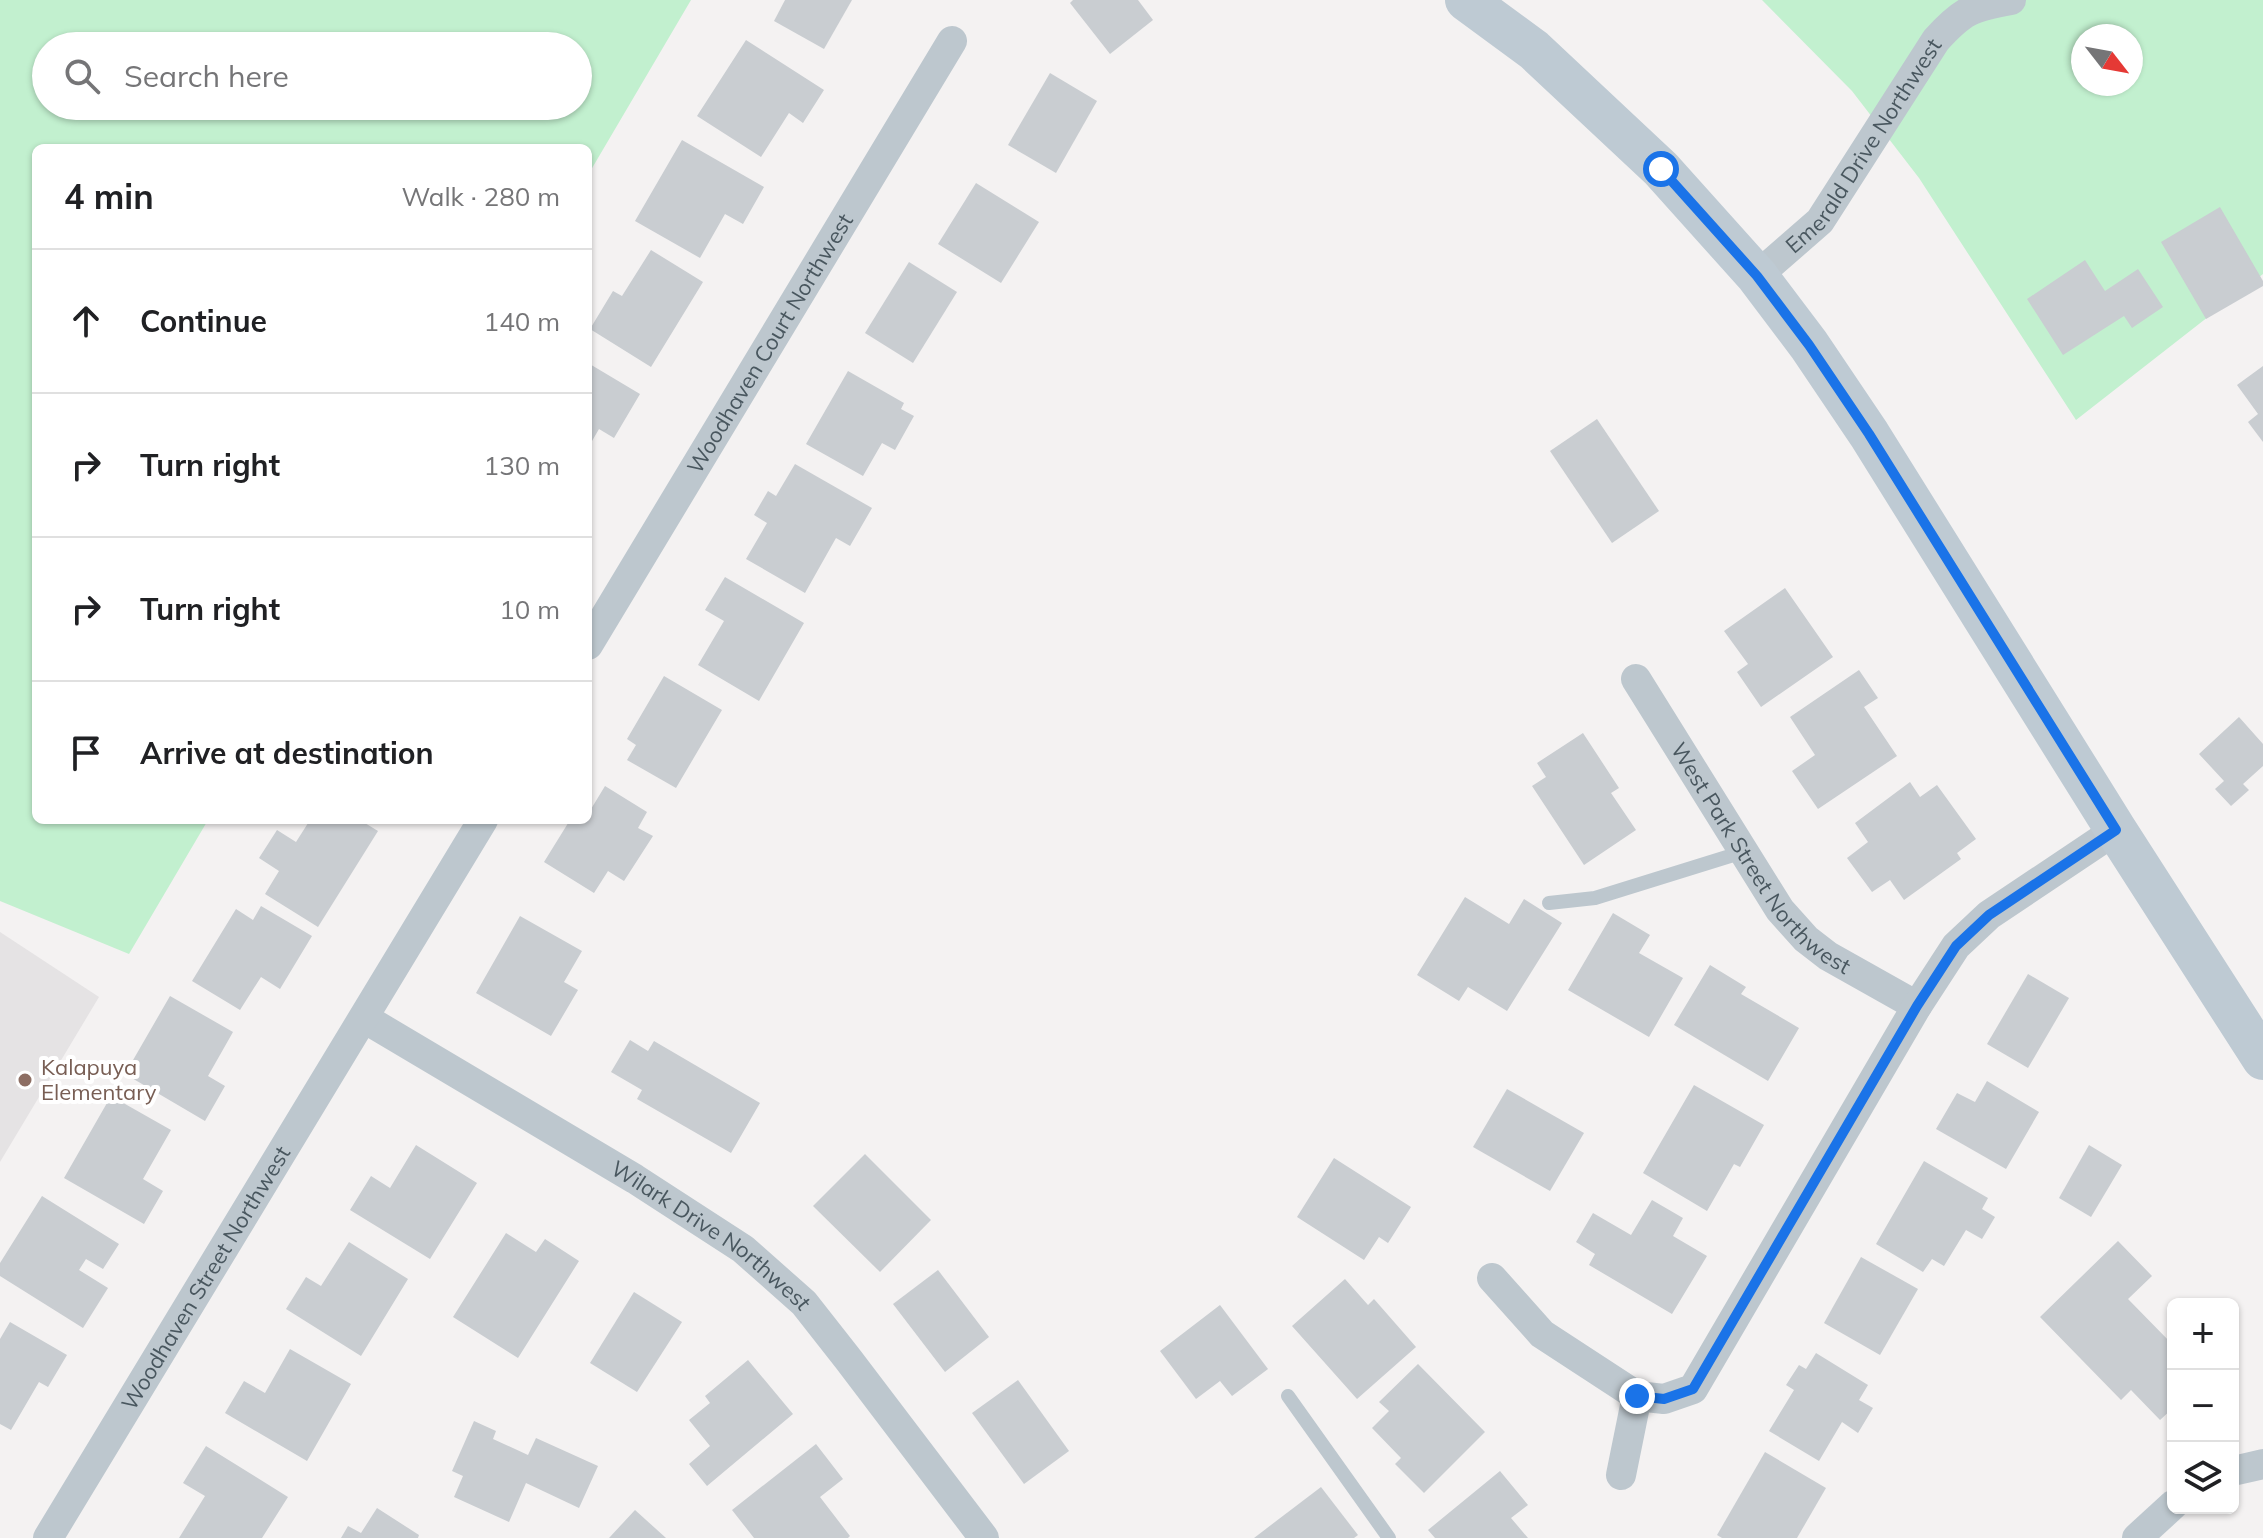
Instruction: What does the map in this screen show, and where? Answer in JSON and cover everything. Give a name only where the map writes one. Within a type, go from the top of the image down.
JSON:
[{"type":"main road","points":[[1466,0],[1534,50],[1661,169],[1757,276],[1809,345],[1869,434],[2263,1059]]},
{"type":"street","name":"Emerald Drive Northwest","points":[[1757,276],[1820,221],[1936,40],[1957,16],[1983,5],[2011,0]]},
{"type":"street","name":"Woodhaven Court Northwest","points":[[592,638],[952,41]]},
{"type":"street","name":"West Park Street Northwest","points":[[1636,679],[1780,910],[1806,939],[1828,956],[1917,1006]]},
{"type":"street","points":[[364,1018],[481,824]]},
{"type":"street","points":[[1492,1278],[1542,1334],[1637,1396],[1664,1399],[1693,1389],[1917,1006],[1956,946],[1989,915],[2116,830]]},
{"type":"street","name":"Woodhaven Street Northwest","points":[[48,1538],[364,1018]]},
{"type":"street","name":"Wilark Drive Northwest","points":[[364,1018],[635,1179],[743,1249],[804,1303],[984,1538]]},
{"type":"street","points":[[1621,1475],[1637,1396]]},
{"type":"street","points":[[2239,1470],[2263,1464]]},
{"type":"street","points":[[2137,1538],[2167,1510]]},
{"type":"lane","points":[[1549,903],[1595,898],[1743,852]]},
{"type":"lane","points":[[1288,1396],[1389,1538]]},
{"type":"shaded area","name":"Kalapuya Elementary","points":[[0,932],[99,997],[0,1162]]},
{"type":"green space","points":[[0,0],[691,0],[592,168],[592,144],[32,144],[32,824],[206,824],[129,954],[0,901]]},
{"type":"green space","points":[[1762,0],[2263,0],[2263,274],[2076,420],[1919,178],[1852,91]]},
{"type":"building","points":[[785,0],[852,0],[824,49],[774,21]]},
{"type":"building","points":[[1073,0],[1138,0],[1153,20],[1110,54],[1070,3]]},
{"type":"building","points":[[746,40],[824,90],[803,123],[789,113],[761,157],[697,116]]},
{"type":"building","points":[[1050,73],[1097,101],[1056,173],[1008,145]]},
{"type":"building","points":[[682,140],[764,187],[743,224],[725,214],[700,258],[635,221]]},
{"type":"building","points":[[976,183],[1039,222],[1001,283],[938,244]]},
{"type":"building","points":[[2220,207],[2263,286],[2206,319],[2161,242]]},
{"type":"building","points":[[651,250],[703,282],[651,367],[592,330],[613,291],[622,296]]},
{"type":"building","points":[[2085,260],[2105,291],[2138,269],[2163,307],[2132,328],[2124,316],[2063,355],[2027,299]]},
{"type":"building","points":[[909,262],[957,292],[913,363],[865,333]]},
{"type":"building","points":[[592,365],[640,394],[614,438],[599,429],[592,441]]},
{"type":"building","points":[[2263,366],[2263,442],[2248,422],[2258,414],[2237,385]]},
{"type":"building","points":[[848,371],[904,403],[901,409],[914,416],[895,450],[882,443],[863,476],[806,444]]},
{"type":"building","points":[[1597,419],[1659,511],[1612,543],[1550,451]]},
{"type":"building","points":[[795,464],[872,508],[850,546],[836,538],[805,593],[746,559],[767,523],[754,515],[768,491],[776,496]]},
{"type":"building","points":[[725,577],[804,623],[759,701],[698,665],[724,621],[705,610]]},
{"type":"building","points":[[1785,588],[1833,657],[1761,707],[1737,672],[1748,664],[1724,631]]},
{"type":"building","points":[[1859,670],[1878,698],[1864,707],[1897,756],[1818,809],[1792,771],[1815,755],[1790,717]]},
{"type":"building","points":[[664,676],[722,710],[676,788],[627,760],[636,745],[627,739]]},
{"type":"building","points":[[2239,717],[2263,744],[2263,766],[2243,784],[2249,790],[2231,806],[2215,789],[2224,781],[2199,754]]},
{"type":"building","points":[[1583,733],[1619,788],[1611,793],[1636,830],[1584,865],[1532,786],[1546,777],[1537,763]]},
{"type":"building","points":[[1910,782],[1920,797],[1937,785],[1976,839],[1957,853],[1961,859],[1904,900],[1890,880],[1872,892],[1847,858],[1868,842],[1855,823]]},
{"type":"building","points":[[605,786],[647,812],[638,828],[653,836],[624,881],[608,871],[594,893],[544,862],[568,824],[592,824],[592,807]]},
{"type":"building","points":[[307,824],[367,824],[378,831],[318,927],[265,894],[279,871],[259,858],[277,830],[296,842]]},
{"type":"building","points":[[1465,897],[1509,924],[1524,899],[1562,923],[1507,1011],[1468,987],[1459,1001],[1417,975]]},
{"type":"building","points":[[261,906],[312,936],[280,989],[261,977],[240,1010],[192,981],[236,909],[253,920]]},
{"type":"building","points":[[1613,913],[1650,935],[1639,953],[1683,978],[1649,1037],[1568,990]]},
{"type":"building","points":[[520,916],[582,951],[564,982],[578,990],[551,1036],[476,993]]},
{"type":"building","points":[[1710,965],[1746,987],[1741,994],[1799,1028],[1768,1081],[1674,1025]]},
{"type":"building","points":[[2028,974],[2069,998],[2028,1068],[1987,1044]]},
{"type":"building","points":[[170,996],[233,1032],[208,1076],[225,1086],[205,1121],[125,1074]]},
{"type":"building","points":[[630,1040],[648,1051],[654,1041],[760,1103],[731,1153],[637,1099],[642,1090],[611,1072]]},
{"type":"building","points":[[1987,1081],[2039,1112],[2006,1169],[1936,1129],[1957,1093],[1975,1102]]},
{"type":"building","points":[[1694,1085],[1764,1125],[1740,1167],[1734,1164],[1707,1211],[1643,1173]]},
{"type":"building","points":[[1507,1089],[1584,1133],[1550,1191],[1473,1147]]},
{"type":"building","points":[[111,1096],[171,1130],[143,1179],[163,1191],[144,1224],[64,1178]]},
{"type":"building","points":[[416,1145],[477,1183],[430,1259],[350,1210],[371,1176],[390,1188]]},
{"type":"building","points":[[2089,1145],[2122,1165],[2091,1217],[2059,1198]]},
{"type":"building","points":[[865,1154],[931,1220],[880,1272],[813,1206]]},
{"type":"building","points":[[1334,1158],[1411,1207],[1388,1243],[1379,1237],[1364,1260],[1297,1217]]},
{"type":"building","points":[[1924,1161],[1988,1198],[1982,1209],[1995,1217],[1982,1239],[1966,1230],[1944,1266],[1932,1259],[1923,1272],[1876,1244]]},
{"type":"building","points":[[42,1196],[119,1244],[103,1269],[86,1259],[79,1270],[108,1288],[83,1328],[0,1276],[0,1263]]},
{"type":"building","points":[[1652,1200],[1683,1218],[1673,1236],[1707,1256],[1672,1314],[1589,1265],[1595,1254],[1576,1242],[1593,1213],[1631,1235]]},
{"type":"building","points":[[506,1233],[536,1252],[545,1239],[579,1261],[518,1358],[453,1317]]},
{"type":"building","points":[[2118,1241],[2152,1276],[2128,1299],[2167,1339],[2167,1414],[2160,1420],[2131,1390],[2121,1400],[2040,1317]]},
{"type":"building","points":[[349,1242],[408,1279],[361,1356],[286,1309],[306,1277],[321,1286]]},
{"type":"building","points":[[1861,1257],[1918,1289],[1880,1355],[1824,1323]]},
{"type":"building","points":[[938,1270],[989,1337],[945,1372],[893,1304]]},
{"type":"building","points":[[1345,1279],[1368,1305],[1374,1299],[1416,1347],[1357,1399],[1292,1326]]},
{"type":"building","points":[[634,1292],[682,1322],[637,1392],[590,1363]]},
{"type":"building","points":[[1220,1305],[1268,1369],[1232,1396],[1220,1381],[1196,1399],[1160,1351]]},
{"type":"building","points":[[10,1322],[67,1355],[48,1387],[39,1382],[11,1430],[0,1424],[0,1339]]},
{"type":"building","points":[[290,1349],[351,1384],[307,1461],[225,1413],[244,1381],[265,1393]]},
{"type":"building","points":[[1816,1353],[1868,1385],[1859,1400],[1873,1408],[1858,1433],[1842,1422],[1819,1461],[1769,1431],[1794,1390],[1786,1385],[1799,1365],[1806,1369]]},
{"type":"building","points":[[748,1360],[793,1414],[707,1486],[689,1464],[710,1446],[689,1420],[710,1403],[705,1396]]},
{"type":"building","points":[[1418,1364],[1485,1432],[1424,1493],[1395,1464],[1401,1458],[1372,1428],[1389,1411],[1379,1402]]},
{"type":"building","points":[[1018,1380],[1069,1451],[1024,1484],[972,1413]]},
{"type":"building","points":[[474,1421],[496,1431],[493,1439],[528,1455],[536,1438],[598,1466],[579,1508],[526,1483],[509,1522],[454,1497],[463,1476],[452,1471]]},
{"type":"building","points":[[816,1444],[843,1479],[820,1497],[850,1536],[754,1538],[732,1510]]},
{"type":"building","points":[[206,1446],[288,1497],[262,1538],[179,1538],[205,1496],[183,1483]]},
{"type":"building","points":[[1765,1452],[1826,1488],[1797,1538],[1722,1538],[1717,1535]]},
{"type":"building","points":[[1500,1471],[1528,1505],[1511,1518],[1528,1538],[1435,1538],[1428,1530]]},
{"type":"building","points":[[1321,1487],[1358,1535],[1354,1538],[1254,1538]]},
{"type":"building","points":[[377,1508],[419,1535],[418,1538],[341,1538],[348,1526],[361,1533]]},
{"type":"building","points":[[635,1510],[666,1538],[609,1538]]},
{"type":"place","name":"Kalapuya Elementary","points":[[25,1080]]},
{"type":"route","points":[[1637,1396],[1664,1399],[1693,1389],[1917,1006],[1956,946],[1989,915],[2116,830],[1869,434],[1809,345],[1757,276],[1661,169]]}]
